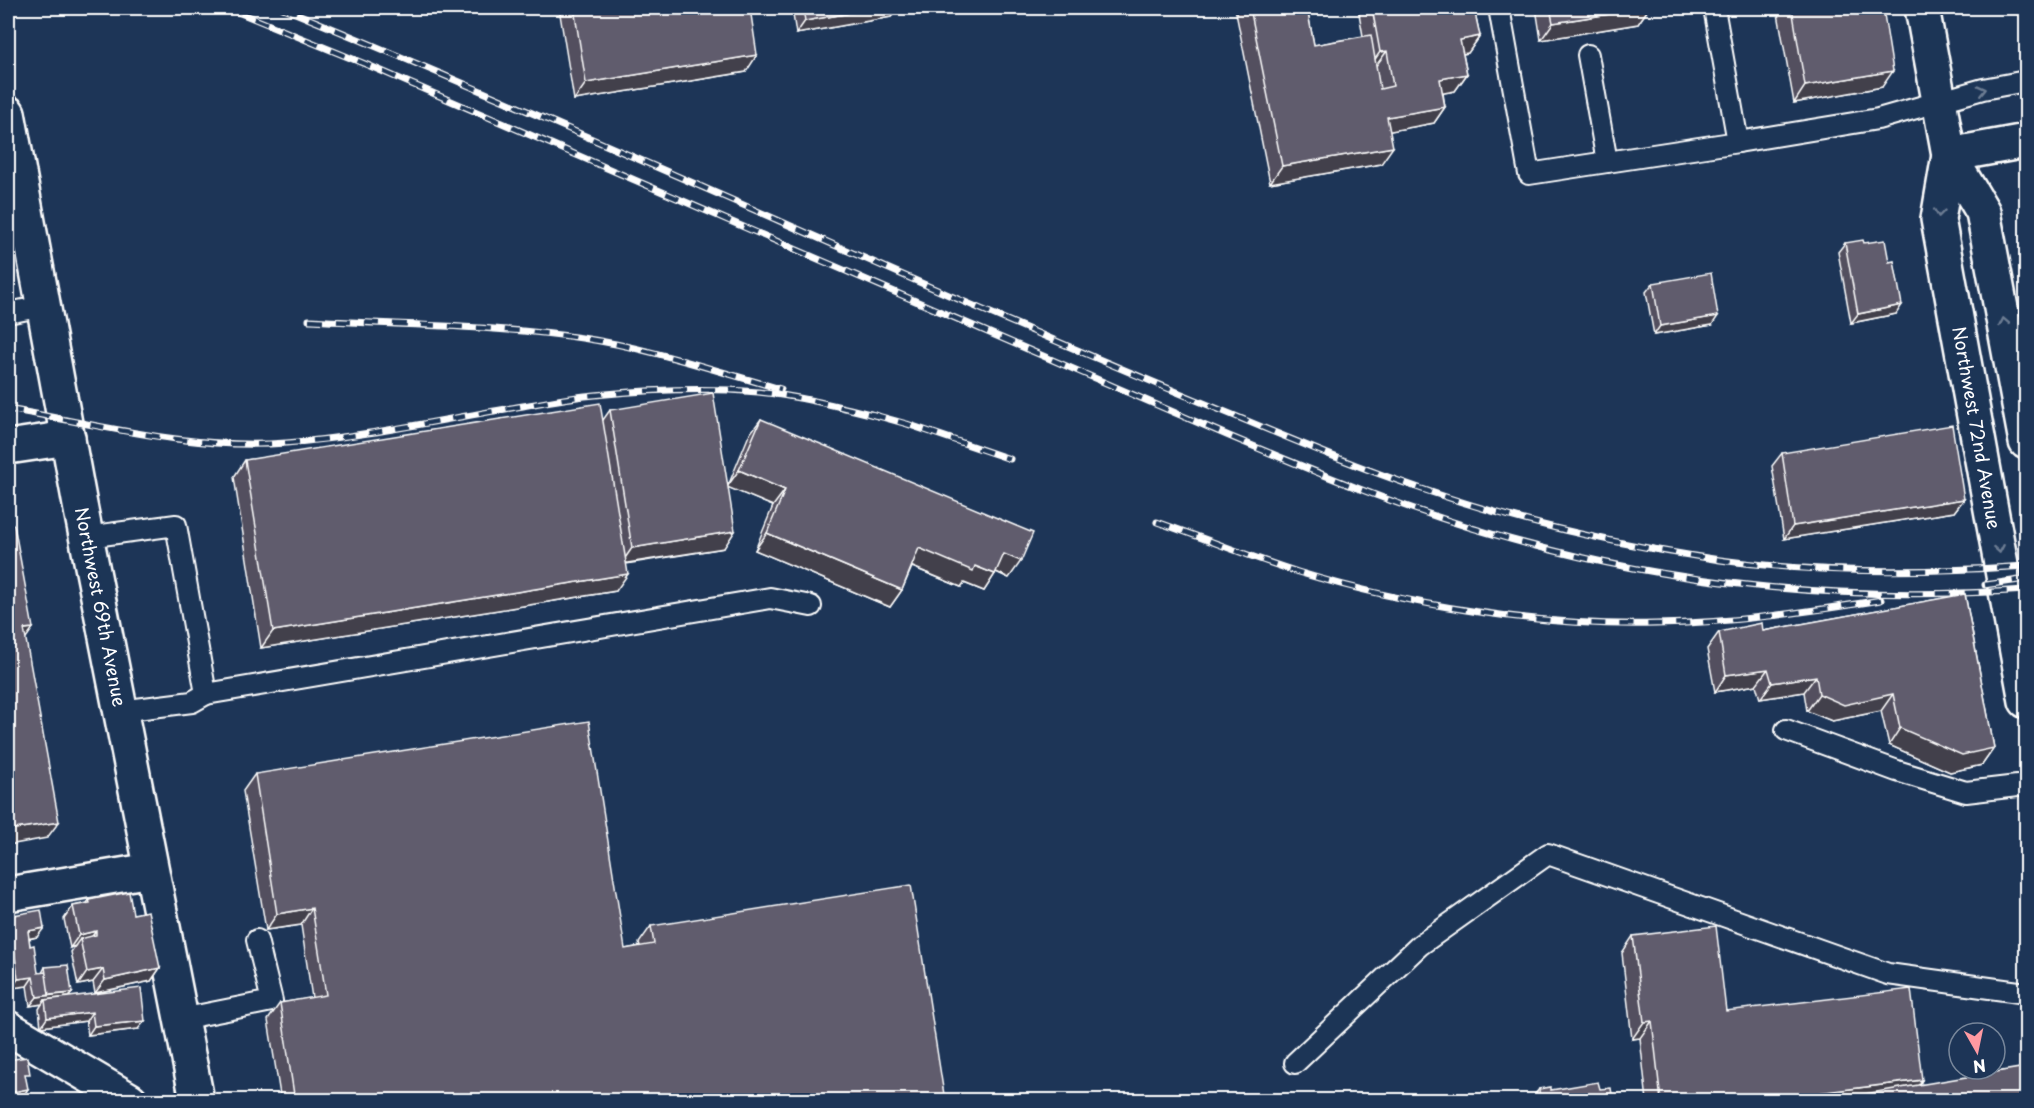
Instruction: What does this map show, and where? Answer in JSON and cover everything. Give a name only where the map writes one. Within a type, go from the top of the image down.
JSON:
[{"type":"street","name":"Northwest 72nd Avenue","points":[[1922,8],[1949,155],[1983,212],[2026,442]]},
{"type":"street","name":"Northwest 69th Avenue","points":[[8,113],[120,711],[197,1101]]},
{"type":"street","points":[[1949,155],[2026,141]]},
{"type":"street","name":"Northwest 72nd Avenue","points":[[1949,155],[1938,219],[2026,701]]},
{"type":"street","points":[[8,447],[68,438]]},
{"type":"street","points":[[8,894],[152,870]]},
{"type":"street","points":[[8,1028],[130,1101]]},
{"type":"lane","points":[[1499,8],[1529,174],[1878,119],[1983,89],[2026,81]]},
{"type":"lane","points":[[1714,8],[1738,142]]},
{"type":"lane","points":[[1588,55],[1607,162]]},
{"type":"lane","points":[[8,313],[43,306]]},
{"type":"lane","points":[[87,537],[176,525],[206,694]]},
{"type":"lane","points":[[120,711],[192,702],[206,694],[770,598],[811,606]]},
{"type":"lane","points":[[1786,730],[1897,771],[1966,792],[2026,785]]},
{"type":"lane","points":[[1295,1063],[1420,945],[1548,854],[1888,974],[2026,993]]},
{"type":"lane","points":[[181,1018],[272,1001],[258,940]]},
{"type":"building","points":[[574,8],[750,8],[757,55],[586,83]]},
{"type":"building","points":[[803,8],[879,8],[805,21]]},
{"type":"building","points":[[1250,8],[1307,8],[1314,45],[1371,35],[1380,89],[1393,86],[1387,51],[1380,52],[1372,8],[1474,8],[1480,36],[1460,40],[1467,74],[1440,79],[1445,107],[1387,117],[1393,147],[1282,166]]},
{"type":"building","points":[[1550,8],[1647,8],[1553,23]]},
{"type":"building","points":[[1792,8],[1883,8],[1893,71],[1805,86]]},
{"type":"building","points":[[1863,240],[1864,243],[1885,240],[1889,262],[1894,261],[1902,305],[1858,314],[1845,243]]},
{"type":"building","points":[[1711,273],[1718,316],[1660,326],[1653,283]]},
{"type":"building","points":[[713,393],[735,531],[632,548],[610,410]]},
{"type":"building","points":[[600,403],[628,574],[273,631],[245,460]]},
{"type":"building","points":[[761,419],[1033,533],[1021,561],[1004,554],[995,574],[975,566],[973,571],[919,548],[902,590],[767,533],[785,490],[739,470]]},
{"type":"building","points":[[1952,425],[1964,499],[1793,526],[1782,453]]},
{"type":"building","points":[[8,520],[14,525],[33,628],[24,629],[59,822],[8,830]]},
{"type":"building","points":[[1965,594],[1994,748],[1962,755],[1900,728],[1893,694],[1844,705],[1819,694],[1816,676],[1772,683],[1768,669],[1726,675],[1719,632],[1762,623],[1763,631]]},
{"type":"building","points":[[589,721],[625,949],[654,944],[651,926],[911,885],[945,1101],[295,1101],[280,1003],[326,995],[312,908],[277,914],[255,774]]},
{"type":"building","points":[[129,892],[133,914],[148,911],[160,968],[105,980],[103,969],[87,972],[80,939],[96,935],[96,931],[79,935],[73,906],[90,903],[89,900]]},
{"type":"building","points":[[41,910],[44,928],[28,931],[30,946],[34,945],[38,973],[46,972],[50,995],[37,997],[33,977],[18,979],[14,948],[8,949],[8,916]]},
{"type":"building","points":[[1716,926],[1726,1011],[1911,989],[1922,1080],[1752,1101],[1661,1101],[1652,1021],[1644,1022],[1633,936]]},
{"type":"building","points":[[68,965],[72,993],[49,995],[45,967]]},
{"type":"building","points":[[141,988],[145,1021],[94,1026],[92,1012],[47,1018],[45,1000]]},
{"type":"building","points":[[27,1057],[30,1074],[25,1074],[28,1089],[8,1093],[8,1060]]},
{"type":"building","points":[[2026,1067],[2026,1101],[1823,1101],[1947,1080],[2007,1081],[2007,1070]]},
{"type":"building","points":[[1598,1082],[1600,1089],[1611,1088],[1613,1101],[1540,1101],[1539,1089],[1551,1087],[1551,1090]]},
{"type":"railway","points":[[228,8],[370,66],[1229,436],[1359,489],[1458,524],[1558,552],[1624,566],[1690,578],[1757,586],[1890,594],[2026,590]]},
{"type":"railway","points":[[283,8],[1140,377],[1353,464],[1458,501],[1607,540],[1758,565],[1873,571],[2026,566]]},
{"type":"railway","points":[[309,320],[480,328],[582,338],[658,354],[781,389]]},
{"type":"railway","points":[[8,409],[146,435],[215,443],[251,444],[345,437],[568,398],[697,389],[773,394],[878,416]]},
{"type":"railway","points":[[871,414],[1010,459]]},
{"type":"railway","points":[[1157,522],[1280,566],[1340,584],[1429,604],[1522,618],[1613,624],[1713,622],[1881,600]]},
{"type":"railway","points":[[1985,585],[2026,579]]}]
